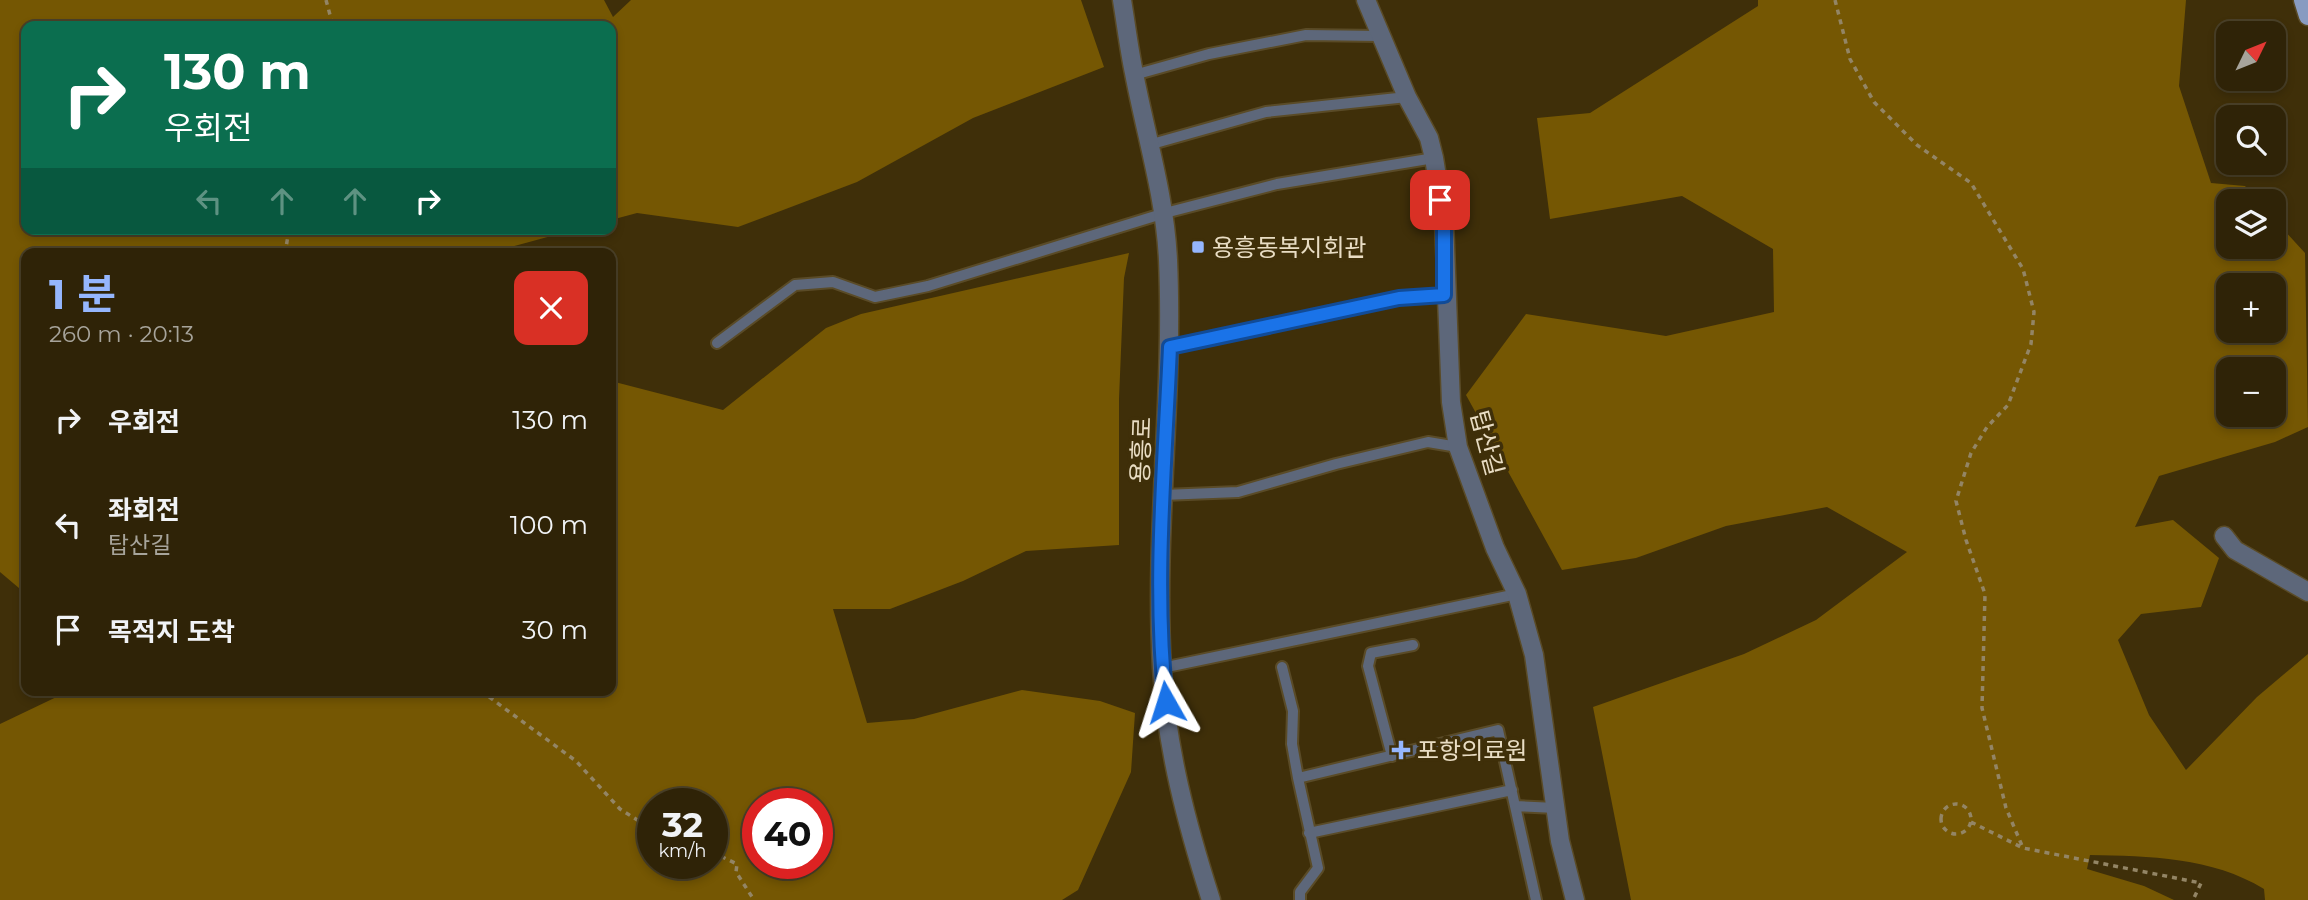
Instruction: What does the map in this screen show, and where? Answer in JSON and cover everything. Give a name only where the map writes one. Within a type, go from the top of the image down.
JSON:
[{"type":"main road","points":[[2303,0],[2308,16]]},
{"type":"street","name":"용흥로","points":[[1122,0],[1134,75],[1152,144],[1165,213],[1170,347],[1163,495],[1162,668],[1175,766],[1211,900]]},
{"type":"street","name":"탑산길","points":[[1366,0],[1407,97],[1429,138],[1434,158],[1444,220],[1444,295],[1451,402],[1458,447],[1495,548],[1517,594],[1534,655],[1560,841],[1575,900]]},
{"type":"street","points":[[2224,536],[2235,550],[2308,592]]},
{"type":"lane","points":[[1134,75],[1209,54],[1306,35],[1380,36]]},
{"type":"lane","points":[[1152,144],[1266,112],[1407,97]]},
{"type":"lane","points":[[717,343],[795,285],[834,282],[875,297],[928,286],[1165,213],[1277,184],[1434,158]]},
{"type":"lane","points":[[1170,347],[1399,298],[1444,295]]},
{"type":"lane","points":[[1163,495],[1238,492],[1427,442],[1458,447]]},
{"type":"lane","points":[[1162,668],[1517,594]]},
{"type":"lane","points":[[1392,756],[1368,666],[1371,653],[1413,645]]},
{"type":"lane","points":[[1282,667],[1293,711],[1292,744],[1298,778],[1318,868],[1300,892],[1300,900]]},
{"type":"lane","points":[[1298,778],[1498,730],[1536,900]]},
{"type":"lane","points":[[1309,833],[1512,790]]},
{"type":"lane","points":[[1516,806],[1556,808]]},
{"type":"path","points":[[326,0],[332,21]]},
{"type":"path","points":[[1835,0],[1850,59],[1874,102],[1917,145],[1971,183],[2023,269],[2034,312],[2031,344],[2008,405],[1987,427],[1971,453],[1956,501],[1985,594],[1982,708],[2006,808],[2023,848]]},
{"type":"path","points":[[488,696],[576,761],[620,809],[637,820]]},
{"type":"path","points":[[1971,822],[1963,832],[1950,833],[1945,829],[1941,816],[1944,810],[1956,804],[1968,810],[1971,822],[2023,848],[2201,883],[2193,900]]},
{"type":"path","points":[[728,860],[737,864],[736,872],[754,900]]},
{"type":"shaded area","points":[[0,0],[604,0],[613,17],[631,0],[1081,0],[1104,67],[973,118],[857,182],[738,227],[637,213],[616,219],[616,21],[21,21],[21,235],[555,235],[507,248],[21,248],[21,590],[0,572]]},
{"type":"shaded area","points":[[1758,0],[2186,0],[2179,86],[2211,183],[2245,186],[2248,189],[2216,189],[2216,259],[2286,259],[2286,232],[2305,253],[2308,427],[2275,442],[2159,476],[2135,527],[2173,520],[2219,558],[2201,607],[2141,614],[2118,640],[2149,715],[2186,770],[2257,697],[2308,654],[2308,900],[2265,900],[2264,889],[2244,878],[2202,864],[2135,856],[2090,855],[2087,869],[2144,886],[2174,900],[1631,900],[1593,707],[1744,654],[1816,620],[1907,552],[1827,507],[1726,526],[1636,558],[1562,570],[1466,395],[1526,314],[1666,336],[1774,312],[1773,249],[1682,196],[1550,219],[1537,118],[1590,113],[1758,6]]},
{"type":"shaded area","points":[[1129,253],[1124,278],[1119,399],[1119,545],[1026,551],[963,581],[890,609],[833,609],[867,723],[914,719],[1022,690],[1100,701],[1135,713],[1131,772],[1078,890],[1062,900],[0,900],[0,724],[59,696],[616,696],[616,382],[723,410],[826,328],[861,314]]},
{"type":"place","name":"용흥동복지회관","points":[[1198,247]]},
{"type":"place","name":"포항의료원","points":[[1401,750]]},
{"type":"route","points":[[1166,702],[1162,668],[1161,571],[1170,347],[1330,315],[1399,298],[1444,295],[1444,220],[1440,200]]}]
